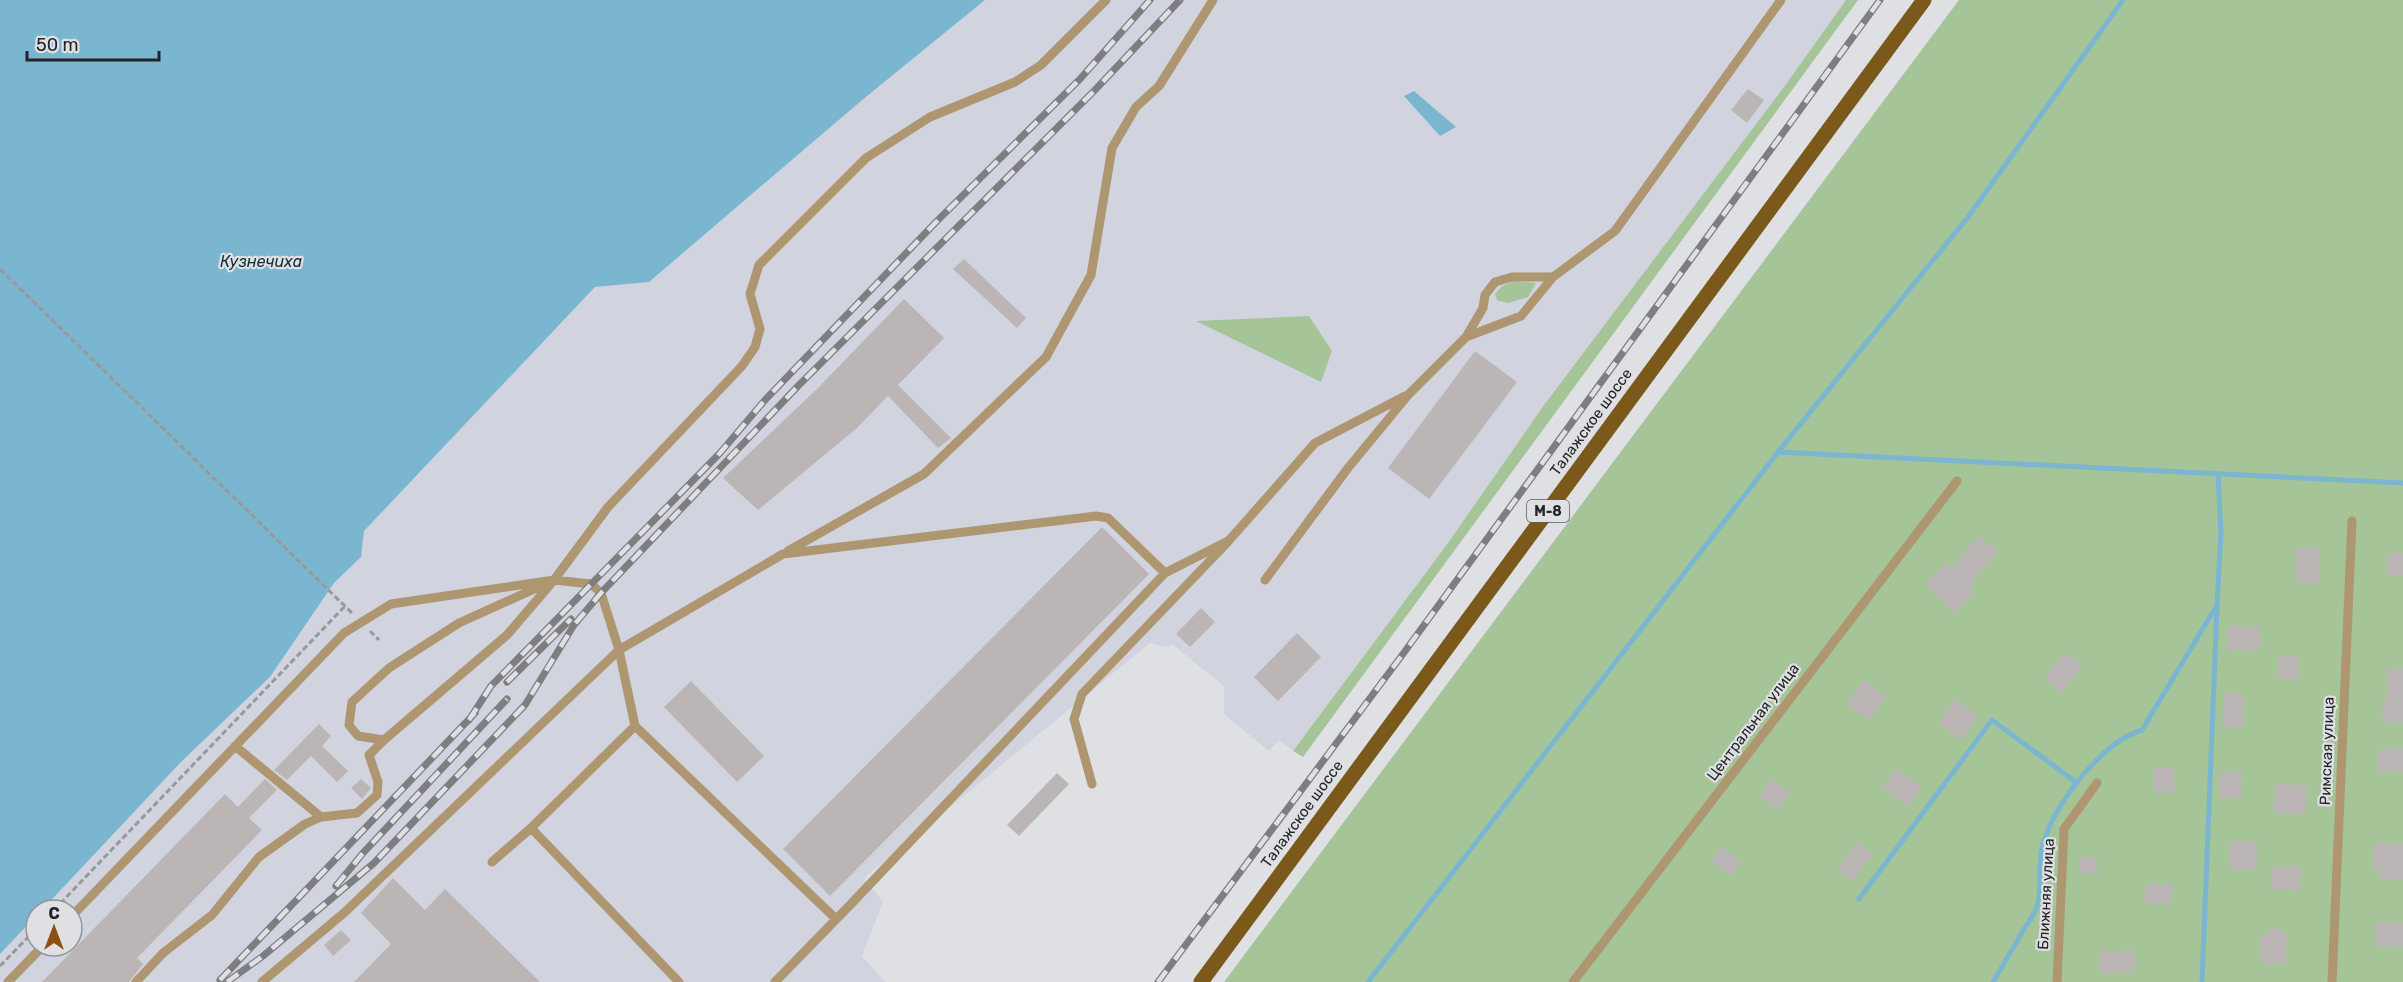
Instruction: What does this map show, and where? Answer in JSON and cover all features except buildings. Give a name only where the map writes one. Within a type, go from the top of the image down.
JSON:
[{"type":"main road","name":"Талажское шоссе","points":[[1201,982],[1924,0]]},
{"type":"lane","points":[[136,982],[163,953],[212,915],[259,857],[305,824],[321,817],[357,813],[376,795],[378,782],[369,755],[507,635],[554,580],[608,507],[742,366],[755,347],[760,328],[750,294],[759,265],[866,158],[930,117],[1024,76],[1041,65],[1107,0]]},
{"type":"lane","points":[[262,982],[345,912],[619,650],[924,474],[1046,357],[1091,275],[1112,148],[1136,107],[1159,86],[1214,0]]},
{"type":"lane","points":[[1466,337],[1521,316],[1553,277],[1615,231],[1781,0]]},
{"type":"lane","points":[[1265,580],[1348,468],[1409,394],[1466,337],[1483,308],[1485,295],[1494,282],[1512,277],[1553,277]]},
{"type":"lane","points":[[1092,784],[1074,719],[1082,694],[1228,542],[1315,443],[1409,394]]},
{"type":"lane","name":"Центральная улица","points":[[1573,982],[1957,481]]},
{"type":"lane","points":[[783,554],[1096,516],[1108,518],[1165,573]]},
{"type":"lane","name":"Римская улица","points":[[2332,982],[2352,520]]},
{"type":"lane","points":[[775,982],[1165,573],[1228,542]]},
{"type":"lane","points":[[384,740],[358,736],[349,724],[352,702],[389,668],[459,623],[554,580]]},
{"type":"lane","points":[[84,903],[344,633],[391,604],[554,580],[591,584],[601,593],[619,650],[635,726],[836,919]]},
{"type":"lane","points":[[492,862],[531,828],[635,726]]},
{"type":"lane","points":[[235,746],[321,817]]},
{"type":"lane","name":"Ближняя улица","points":[[2057,982],[2064,829],[2097,783]]},
{"type":"lane","points":[[531,828],[679,982]]},
{"type":"lane","points":[[8,982],[31,958]]},
{"type":"path","points":[[0,269],[353,615]]},
{"type":"path","points":[[65,898],[345,606]]},
{"type":"path","points":[[370,631],[379,640]]},
{"type":"path","points":[[0,966],[24,941]]},
{"type":"shaded area","points":[[985,0],[1846,0],[1784,87],[1544,405],[1448,543],[1293,751],[1279,740],[1269,751],[1224,714],[1224,686],[1172,644],[1166,647],[1150,643],[864,878],[883,902],[862,956],[885,982],[0,982],[0,954],[24,929],[24,958],[84,958],[84,898],[53,898],[181,762],[270,677],[334,583],[361,557],[364,531],[595,287],[649,282],[861,101]]},
{"type":"green space","points":[[1846,0],[1858,0],[1303,757],[1293,751],[1448,543],[1544,405],[1784,87]]},
{"type":"green space","points":[[1959,0],[2403,0],[2403,982],[1224,982]]},
{"type":"green space","points":[[1514,281],[1536,283],[1528,297],[1508,303],[1497,300],[1495,294],[1502,286]]},
{"type":"green space","points":[[1309,316],[1332,351],[1321,382],[1196,321]]},
{"type":"water","name":"Кузнечиха","points":[[0,0],[985,0],[861,101],[649,282],[595,287],[364,531],[361,557],[334,583],[270,677],[181,762],[53,898],[24,898],[24,929],[0,954]]},
{"type":"water","points":[[1414,91],[1456,127],[1440,136],[1404,96]]},
{"type":"waterway","points":[[1368,982],[1778,452],[1968,217],[2123,0]]},
{"type":"waterway","points":[[1778,452],[2403,483]]},
{"type":"waterway","points":[[1993,982],[2037,907],[2040,891],[2041,852],[2057,811],[2082,776],[2096,761],[2111,747],[2142,730],[2217,605],[2221,533],[2218,474]]},
{"type":"waterway","points":[[2202,982],[2217,607]]},
{"type":"waterway","points":[[1859,899],[1992,720],[2077,783]]},
{"type":"railway","points":[[469,720],[491,686],[720,453],[765,400],[937,221],[1080,79],[1150,0]]},
{"type":"railway","points":[[227,982],[263,956],[374,863],[525,705],[574,625],[601,593],[798,386],[1094,91],[1180,0]]},
{"type":"railway","points":[[1158,982],[1400,658],[1880,0]]},
{"type":"railway","points":[[507,682],[571,619]]},
{"type":"railway","points":[[336,886],[363,853],[507,699]]},
{"type":"railway","points":[[220,980],[475,713]]}]
